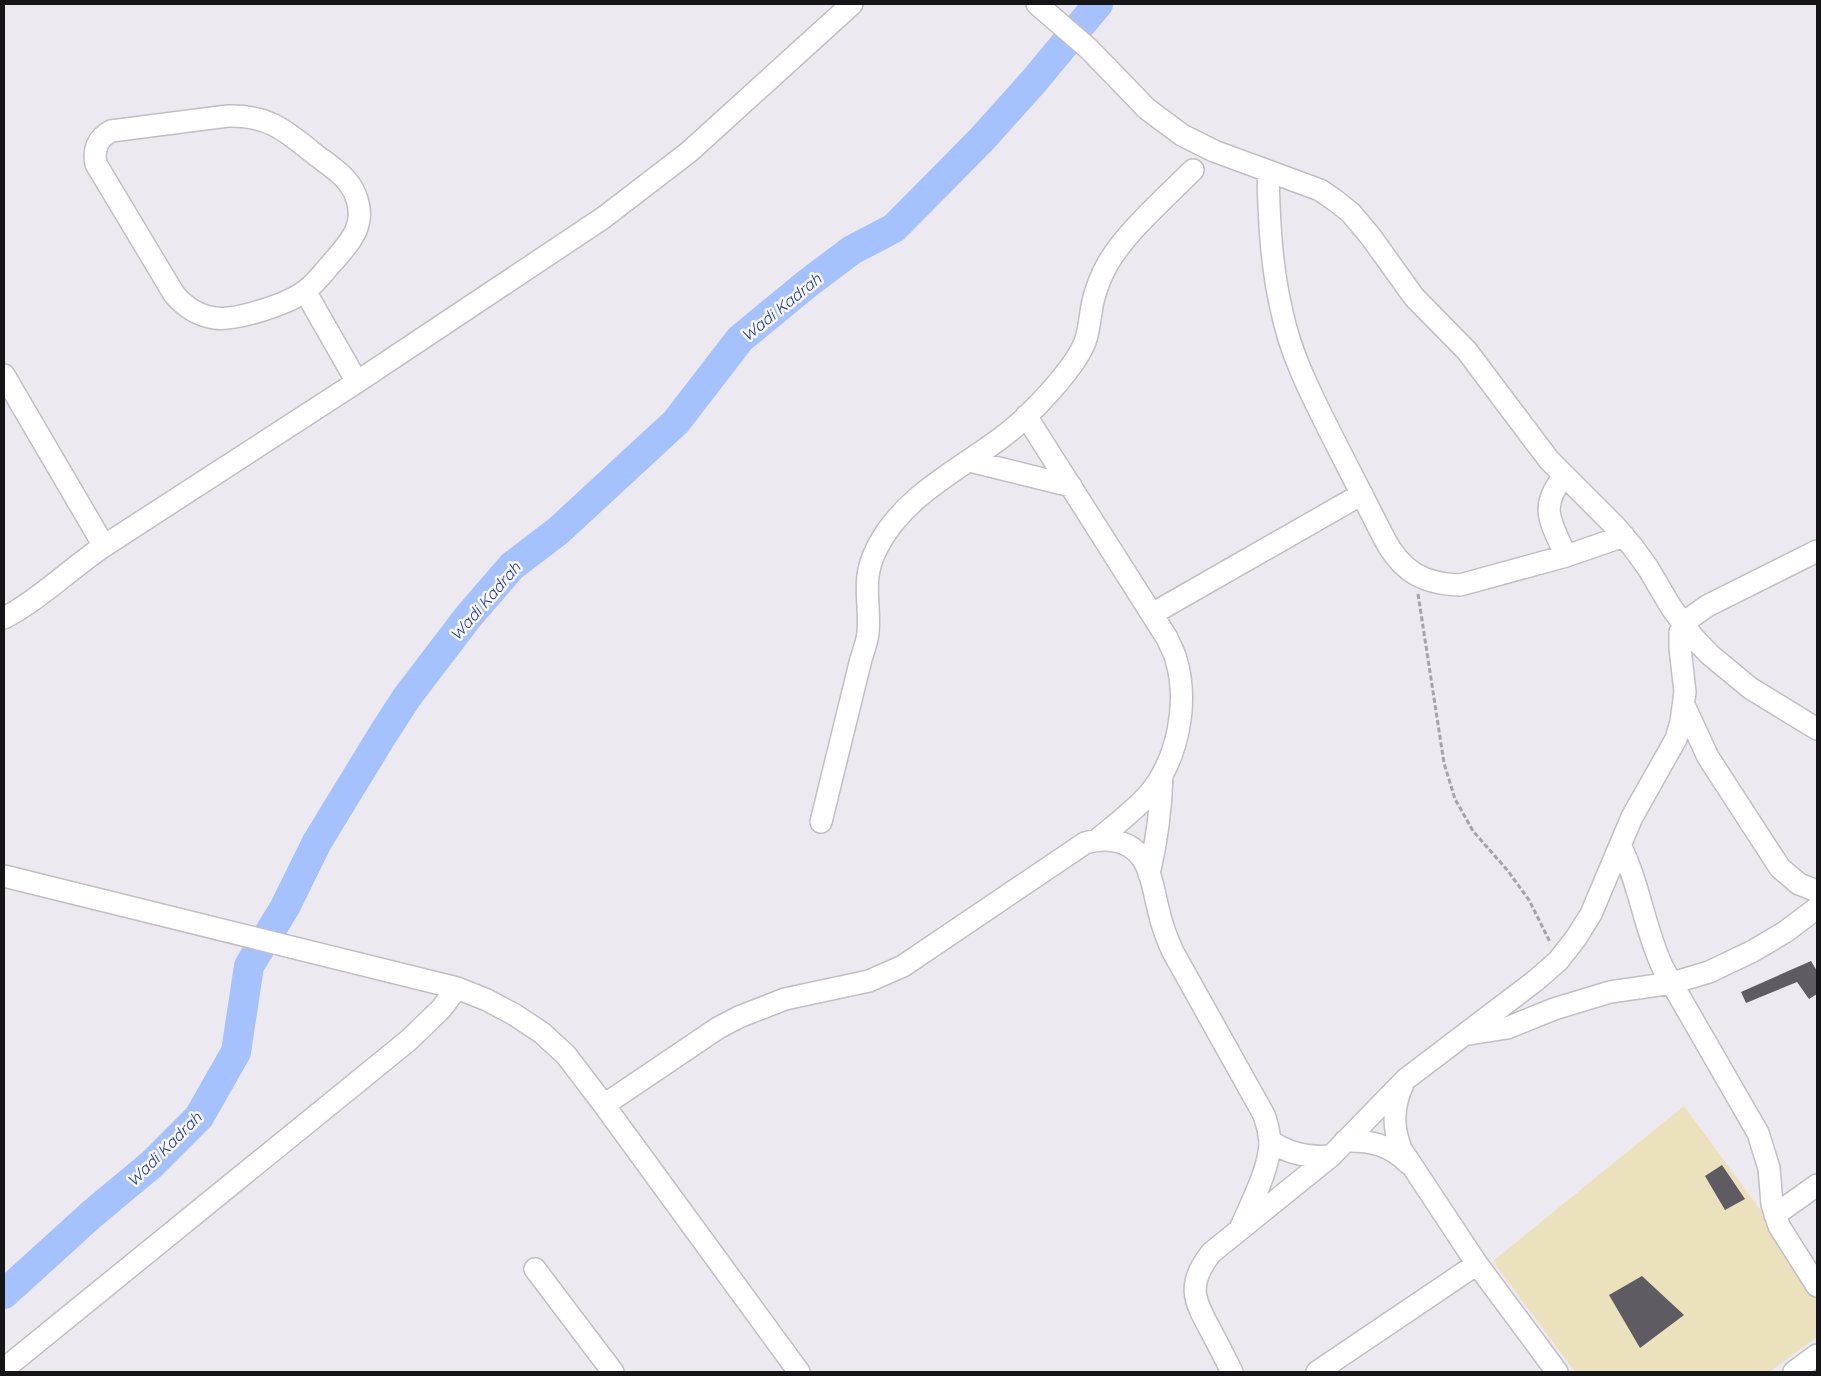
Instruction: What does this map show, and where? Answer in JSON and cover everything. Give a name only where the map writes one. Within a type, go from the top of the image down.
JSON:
[{"type":"street","points":[[4,618],[26,606],[104,546],[357,382],[603,218],[689,152],[852,4]]},
{"type":"street","points":[[1037,4],[1072,34],[1147,108],[1164,122],[1202,146],[1320,190],[1336,200],[1351,213],[1372,237],[1414,298],[1467,350],[1538,447],[1564,476],[1616,526],[1648,568],[1683,625],[1709,654],[1727,670],[1773,704],[1817,729]]},
{"type":"street","points":[[236,116],[260,119],[276,125],[289,134],[347,181],[354,192],[360,216],[358,228],[352,239],[305,292],[277,305],[228,319],[207,317],[189,308],[174,294],[96,164],[94,156],[99,141],[111,131],[236,116]]},
{"type":"street","points":[[821,822],[868,635],[869,622],[866,593],[868,578],[877,548],[885,535],[909,506],[940,480],[970,461],[1026,416],[1049,392],[1080,352],[1088,330],[1093,300],[1099,282],[1116,250],[1193,170]]},
{"type":"street","points":[[1268,172],[1269,214],[1274,272],[1282,313],[1294,354],[1311,394],[1391,552],[1402,564],[1414,574],[1429,581],[1444,585],[1460,585],[1566,556],[1624,536]]},
{"type":"street","points":[[305,292],[357,382]]},
{"type":"street","points":[[4,375],[104,546]]},
{"type":"street","points":[[604,1105],[718,1028],[739,1017],[785,999],[869,981],[903,966],[1080,847],[1097,840],[1149,794],[1162,775],[1172,753],[1181,707],[1180,683],[1176,660],[1167,638],[1026,416]]},
{"type":"street","points":[[970,461],[1071,486]]},
{"type":"street","points":[[1564,476],[1553,490],[1549,512],[1552,524],[1566,556]]},
{"type":"street","points":[[1152,614],[1362,494]]},
{"type":"street","points":[[1232,1372],[1198,1309],[1195,1296],[1196,1280],[1201,1265],[1210,1253],[1338,1149],[1406,1079],[1511,1001],[1558,961],[1576,938],[1590,914],[1646,790],[1676,739],[1684,705],[1684,676],[1679,640],[1683,625],[1698,611],[1707,606],[1817,551]]},
{"type":"street","points":[[4,604],[47,588]]},
{"type":"street","points":[[1684,705],[1708,757],[1780,868],[1799,884],[1817,891]]},
{"type":"street","points":[[1149,874],[1157,842],[1162,775]]},
{"type":"street","points":[[1097,840],[1115,840],[1132,848],[1140,856],[1149,874],[1168,939],[1180,964],[1261,1108],[1270,1141],[1265,1168],[1240,1230]]},
{"type":"street","points":[[1620,845],[1632,872],[1653,945],[1672,983],[1758,1133],[1769,1168],[1775,1215],[1784,1237],[1817,1286]]},
{"type":"street","points":[[4,876],[457,988],[487,1000],[515,1015],[542,1033],[566,1055],[799,1372]]},
{"type":"street","points":[[1466,1034],[1507,1028],[1572,1002],[1610,992],[1672,983],[1709,972],[1753,951],[1785,932],[1817,908]]},
{"type":"street","points":[[4,1369],[408,1040],[441,1009],[457,988]]},
{"type":"street","points":[[1406,1079],[1398,1095],[1394,1119],[1397,1139],[1412,1167],[1477,1264],[1557,1372]]},
{"type":"street","points":[[1270,1141],[1296,1154],[1308,1156],[1338,1149],[1360,1140],[1374,1142],[1389,1148],[1412,1167]]},
{"type":"street","points":[[1775,1215],[1817,1185]]},
{"type":"street","points":[[1317,1372],[1477,1264]]},
{"type":"street","points":[[535,1269],[613,1372]]},
{"type":"street","points":[[1794,1372],[1817,1355]]},
{"type":"path","points":[[1414,574],[1444,764],[1452,790],[1463,816],[1473,831],[1508,871],[1529,900],[1550,940],[1558,961]]},
{"type":"sand","points":[[1684,1106],[1817,1287],[1817,1337],[1769,1372],[1575,1372],[1493,1261]]},
{"type":"building","points":[[1811,961],[1817,971],[1817,994],[1809,999],[1797,982],[1746,1003],[1741,992]]},
{"type":"building","points":[[1722,1165],[1745,1199],[1725,1210],[1705,1176]]},
{"type":"building","points":[[1642,1276],[1684,1315],[1640,1348],[1609,1295]]},
{"type":"waterway","name":"Wadi Kadrah","points":[[4,1294],[92,1214],[152,1164],[199,1117],[236,1052],[249,966],[285,907],[317,842],[383,734],[407,697],[468,617],[512,566],[558,531],[676,422],[740,339],[808,283],[852,250],[894,228],[982,139],[1034,81],[1098,4]]}]
